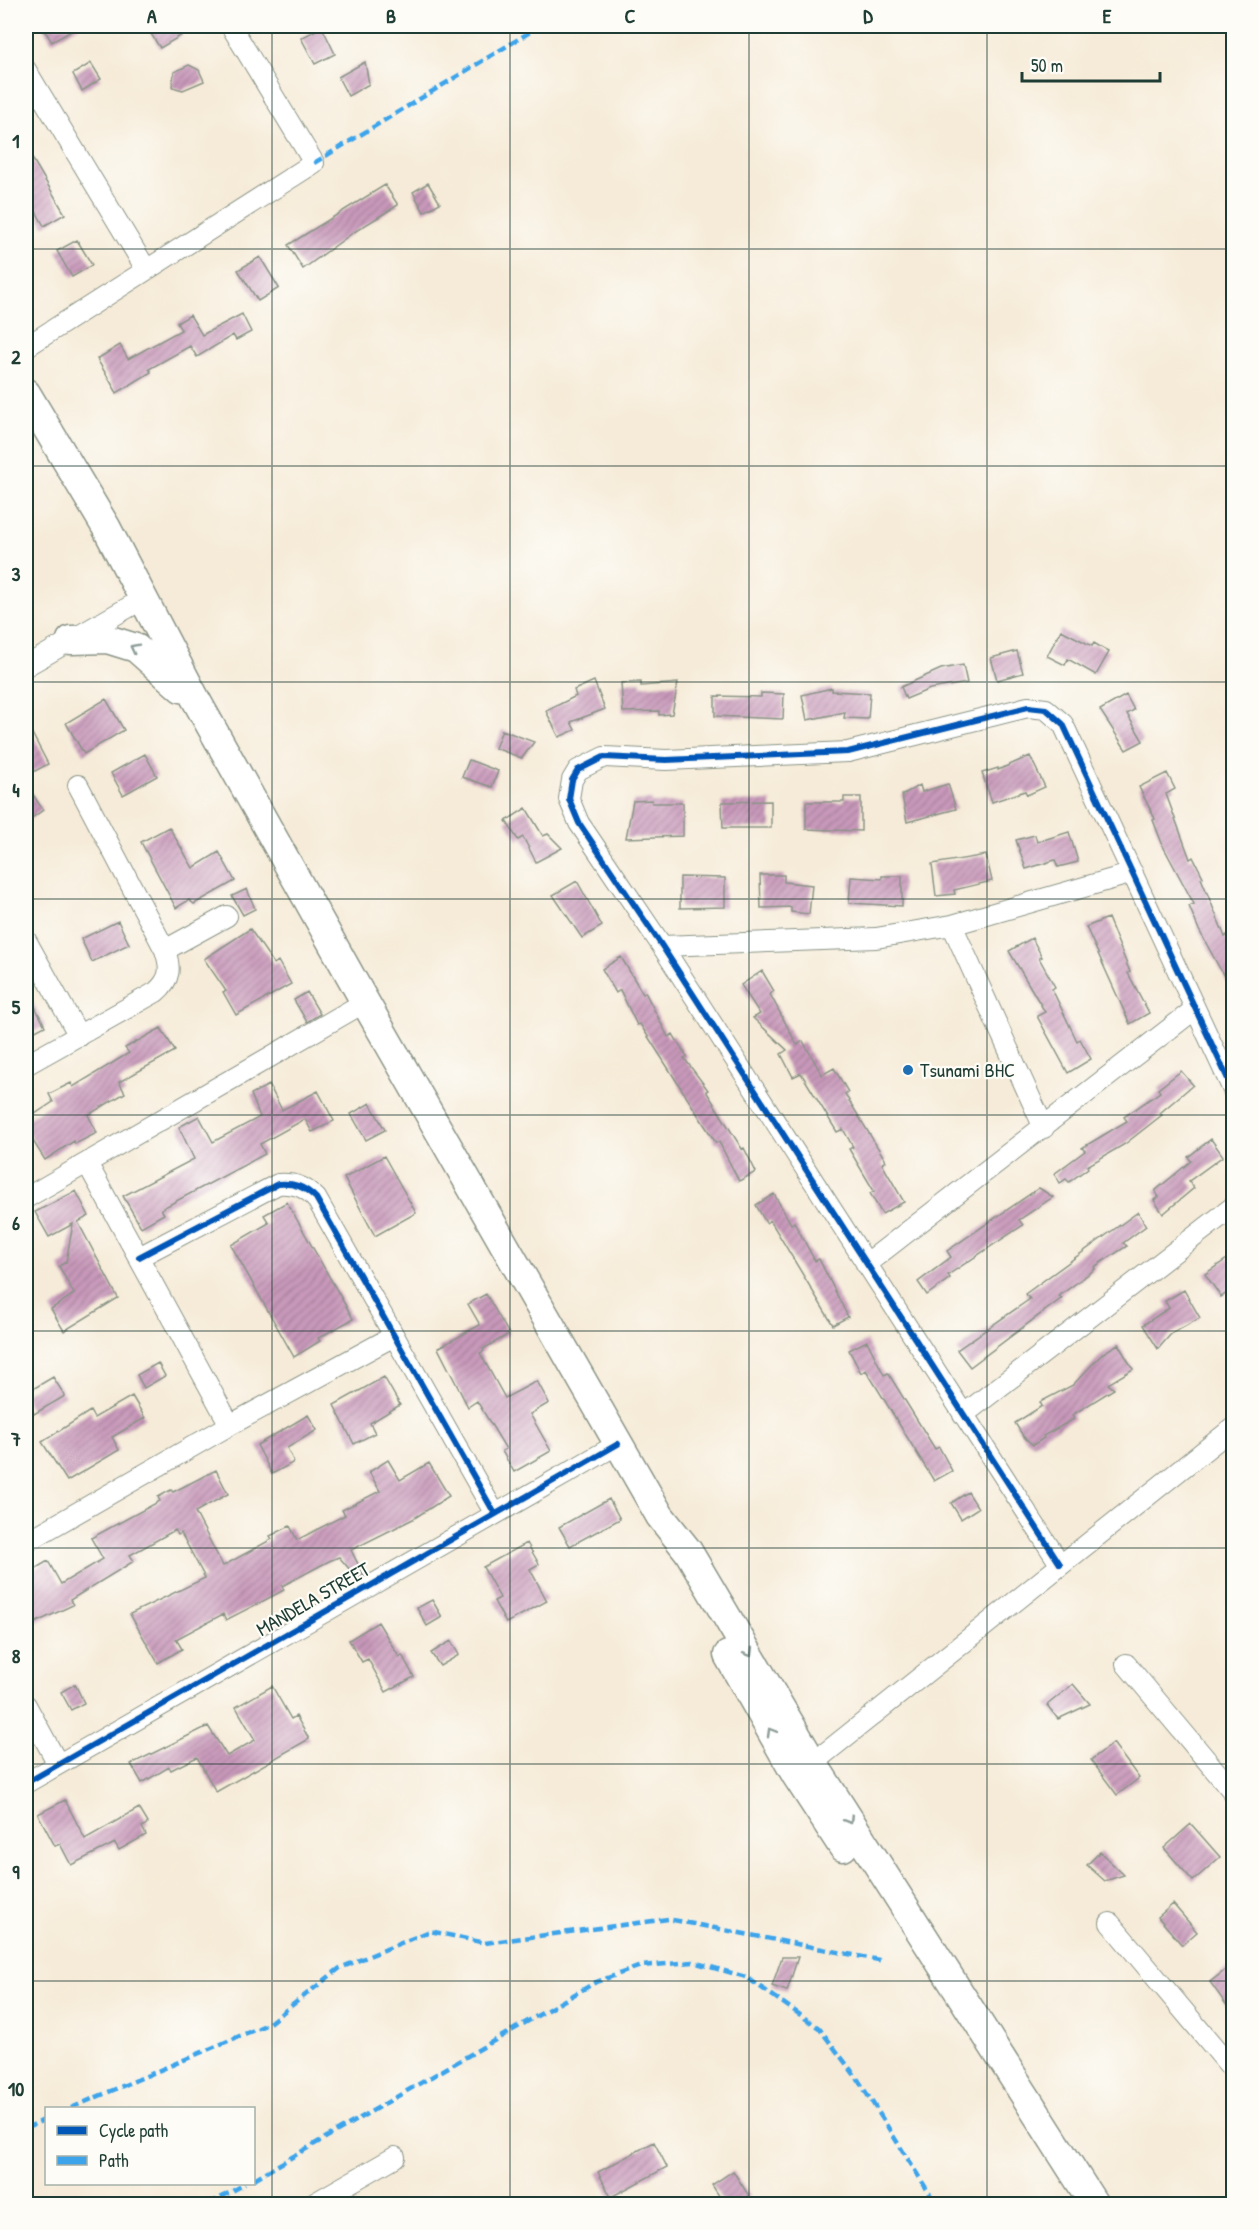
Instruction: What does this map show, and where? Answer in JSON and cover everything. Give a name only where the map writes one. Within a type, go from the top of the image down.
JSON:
[{"type":"main road","points":[[26,393],[81,484],[195,698],[365,1002],[660,1516],[683,1575],[1077,2205]]},
{"type":"main road","points":[[71,640],[108,639],[136,648],[171,681],[195,698]]},
{"type":"main road","points":[[805,1769],[1094,2205]]},
{"type":"street","points":[[26,347],[314,163],[231,26]]},
{"type":"street","points":[[26,70],[146,269]]},
{"type":"street","points":[[26,666],[143,599]]},
{"type":"street","points":[[1060,1564],[572,808],[569,799],[572,780],[578,770],[598,759],[618,756],[666,760],[848,752],[1028,707],[1042,707],[1053,713],[1063,724],[1233,1092]]},
{"type":"street","points":[[26,1065],[166,984],[169,964],[165,950],[78,785]]},
{"type":"street","points":[[662,946],[853,940],[952,925],[1133,873]]},
{"type":"street","points":[[165,950],[227,916]]},
{"type":"street","points":[[952,925],[1044,1128]]},
{"type":"street","points":[[26,940],[79,1036]]},
{"type":"street","points":[[26,1198],[365,1002]]},
{"type":"street","points":[[866,1264],[1195,1009]]},
{"type":"street","points":[[87,1163],[230,1425]]},
{"type":"street","points":[[139,1257],[278,1184],[301,1186],[316,1198],[495,1514]]},
{"type":"street","points":[[963,1415],[1233,1206]]},
{"type":"street","points":[[26,1542],[230,1425],[394,1336]]},
{"type":"street","points":[[805,1769],[1233,1427]]},
{"type":"street","name":"MANDELA STREET","points":[[26,1783],[618,1444]]},
{"type":"street","points":[[1125,1664],[1233,1793]]},
{"type":"street","points":[[26,1705],[58,1764]]},
{"type":"street","points":[[1110,1923],[1233,2071]]},
{"type":"street","points":[[313,2205],[395,2157]]},
{"type":"building","points":[[42,26],[80,26],[52,42]]},
{"type":"building","points":[[146,26],[176,26],[182,35],[160,48]]},
{"type":"building","points":[[322,27],[335,54],[315,64],[301,38]]},
{"type":"building","points":[[365,62],[369,84],[348,96],[338,77]]},
{"type":"building","points":[[91,63],[101,79],[82,91],[73,74]]},
{"type":"building","points":[[189,65],[199,70],[204,81],[183,90],[172,87],[174,72]]},
{"type":"building","points":[[26,148],[65,214],[44,226],[26,193]]},
{"type":"building","points":[[428,183],[440,203],[424,212],[413,192]]},
{"type":"building","points":[[385,185],[398,205],[354,232],[303,269],[288,245]]},
{"type":"building","points":[[77,240],[92,265],[72,277],[57,251]]},
{"type":"building","points":[[260,257],[279,288],[258,301],[238,270]]},
{"type":"building","points":[[242,314],[251,332],[236,340],[233,335],[197,357],[190,346],[149,369],[151,372],[117,393],[97,359],[120,345],[128,359],[181,330],[177,323],[190,315],[202,335]]},
{"type":"building","points":[[1061,630],[1092,646],[1094,643],[1109,652],[1096,675],[1068,659],[1065,665],[1047,656]]},
{"type":"building","points":[[1017,651],[1023,673],[997,680],[991,658]]},
{"type":"building","points":[[963,665],[967,683],[930,689],[906,699],[901,687],[941,669]]},
{"type":"building","points":[[594,681],[605,709],[571,722],[575,730],[559,737],[546,711],[576,696],[574,690]]},
{"type":"building","points":[[641,682],[641,686],[678,683],[672,714],[659,715],[659,711],[623,712],[621,683]]},
{"type":"building","points":[[832,688],[832,691],[870,693],[868,719],[844,718],[845,712],[807,720],[802,695]]},
{"type":"building","points":[[761,693],[784,694],[783,719],[715,716],[715,696],[761,697]]},
{"type":"building","points":[[1126,695],[1134,710],[1127,714],[1143,741],[1126,750],[1100,710]]},
{"type":"building","points":[[106,699],[124,730],[84,754],[66,723]]},
{"type":"building","points":[[26,722],[48,764],[26,776]]},
{"type":"building","points":[[502,730],[534,742],[522,758],[495,748]]},
{"type":"building","points":[[145,754],[157,776],[123,795],[111,773]]},
{"type":"building","points":[[1030,756],[1045,787],[1027,795],[1025,791],[992,802],[982,773],[998,768],[998,770]]},
{"type":"building","points":[[469,760],[498,771],[492,787],[462,777]]},
{"type":"building","points":[[1167,773],[1175,789],[1166,794],[1190,859],[1193,857],[1203,877],[1201,878],[1225,937],[1227,935],[1233,948],[1233,993],[1199,930],[1189,906],[1194,904],[1163,846],[1153,820],[1155,819],[1139,787]]},
{"type":"building","points":[[26,784],[43,810],[26,822]]},
{"type":"building","points":[[948,784],[956,809],[907,822],[902,795],[920,785],[922,792]]},
{"type":"building","points":[[844,797],[861,797],[861,831],[806,829],[806,802],[844,802]]},
{"type":"building","points":[[652,800],[652,803],[683,803],[683,836],[626,838],[633,801]]},
{"type":"building","points":[[771,801],[771,828],[723,828],[722,802]]},
{"type":"building","points":[[526,808],[543,836],[548,834],[562,848],[536,862],[523,837],[518,840],[506,821]]},
{"type":"building","points":[[169,827],[193,868],[219,852],[235,881],[194,904],[189,900],[176,908],[141,842]]},
{"type":"building","points":[[1069,832],[1078,862],[1058,867],[1055,860],[1026,869],[1016,840],[1035,835],[1037,842]]},
{"type":"building","points":[[986,855],[992,881],[954,890],[955,894],[936,896],[932,864]]},
{"type":"building","points":[[760,875],[784,875],[784,882],[812,885],[809,914],[791,912],[791,907],[761,908]]},
{"type":"building","points":[[882,876],[902,876],[902,906],[849,903],[851,877],[882,879]]},
{"type":"building","points":[[680,877],[725,878],[725,907],[680,908]]},
{"type":"building","points":[[577,881],[602,926],[582,938],[553,895]]},
{"type":"building","points":[[247,889],[255,909],[243,915],[232,896]]},
{"type":"building","points":[[1108,918],[1130,972],[1128,973],[1149,1013],[1130,1024],[1086,927]]},
{"type":"building","points":[[118,921],[129,944],[92,962],[81,939]]},
{"type":"building","points":[[250,929],[274,964],[278,961],[291,984],[236,1015],[223,992],[226,991],[204,959]]},
{"type":"building","points":[[1032,938],[1042,957],[1039,958],[1055,987],[1052,989],[1077,1041],[1080,1039],[1091,1059],[1068,1073],[1037,1016],[1045,1012],[1009,951]]},
{"type":"building","points":[[621,957],[643,994],[645,992],[668,1037],[673,1034],[687,1057],[684,1058],[708,1090],[706,1091],[742,1149],[744,1148],[756,1172],[739,1181],[719,1142],[716,1143],[640,1024],[637,1025],[620,990],[616,993],[602,969]]},
{"type":"building","points":[[762,971],[774,991],[770,994],[797,1045],[803,1041],[822,1075],[834,1068],[848,1092],[845,1094],[886,1161],[882,1164],[904,1202],[882,1214],[870,1193],[874,1191],[849,1149],[853,1147],[843,1129],[837,1132],[801,1073],[793,1077],[781,1054],[787,1050],[753,1018],[760,1014],[741,985]]},
{"type":"building","points":[[26,990],[45,1026],[26,1036]]},
{"type":"building","points":[[307,992],[320,1014],[307,1022],[294,1000]]},
{"type":"building","points":[[161,1028],[175,1051],[119,1082],[125,1093],[88,1115],[97,1133],[75,1144],[74,1141],[45,1160],[26,1130],[26,1120],[53,1102],[49,1094],[71,1083],[73,1087],[129,1053],[125,1048]]},
{"type":"building","points":[[1181,1071],[1193,1085],[1160,1113],[1162,1115],[1125,1144],[1087,1166],[1088,1168],[1069,1182],[1066,1179],[1060,1183],[1054,1174],[1085,1151],[1082,1148],[1127,1121],[1124,1117],[1160,1092],[1158,1089]]},
{"type":"building","points":[[269,1085],[282,1110],[318,1091],[334,1121],[312,1132],[305,1119],[260,1144],[265,1154],[161,1209],[164,1214],[141,1227],[123,1196],[194,1159],[179,1127],[199,1116],[213,1142],[260,1117],[251,1094]]},
{"type":"building","points":[[370,1103],[385,1130],[366,1140],[351,1114]]},
{"type":"building","points":[[1211,1139],[1223,1156],[1189,1181],[1194,1188],[1163,1214],[1154,1200],[1159,1197],[1155,1191],[1191,1161],[1188,1157]]},
{"type":"building","points":[[384,1156],[416,1213],[375,1236],[344,1178]]},
{"type":"building","points":[[1039,1188],[1053,1197],[1019,1220],[1023,1225],[948,1275],[950,1278],[927,1295],[918,1282],[951,1257],[947,1251]]},
{"type":"building","points":[[76,1191],[89,1216],[78,1222],[118,1298],[64,1331],[51,1309],[74,1294],[59,1266],[66,1262],[73,1224],[49,1237],[35,1212]]},
{"type":"building","points":[[774,1194],[791,1224],[794,1222],[815,1261],[819,1259],[848,1317],[833,1325],[770,1220],[766,1223],[756,1205]]},
{"type":"building","points":[[287,1202],[353,1319],[318,1338],[320,1341],[294,1357],[231,1245],[269,1223],[264,1215]]},
{"type":"building","points":[[1138,1212],[1146,1226],[1123,1243],[1127,1246],[1094,1267],[1095,1269],[1059,1296],[1062,1298],[970,1367],[957,1350],[1030,1299],[1025,1294]]},
{"type":"building","points":[[1233,1255],[1233,1289],[1221,1297],[1205,1274]]},
{"type":"building","points":[[1184,1290],[1200,1318],[1171,1334],[1158,1349],[1143,1325],[1169,1308],[1165,1301]]},
{"type":"building","points":[[486,1294],[509,1334],[480,1353],[505,1398],[537,1381],[549,1403],[530,1414],[551,1451],[514,1472],[502,1451],[506,1449],[477,1401],[468,1407],[438,1348],[480,1325],[468,1304]]},
{"type":"building","points":[[867,1341],[884,1375],[888,1373],[935,1449],[939,1447],[952,1471],[934,1481],[866,1370],[861,1373],[849,1350]]},
{"type":"building","points":[[1118,1344],[1133,1369],[1108,1384],[1114,1389],[1072,1415],[1074,1419],[1043,1436],[1044,1438],[1033,1445],[1023,1436],[1015,1423],[1042,1406],[1040,1402],[1073,1385],[1103,1353]]},
{"type":"building","points":[[158,1363],[165,1376],[144,1388],[137,1375]]},
{"type":"building","points":[[53,1377],[65,1396],[34,1414],[26,1400],[26,1393]]},
{"type":"building","points":[[384,1377],[400,1405],[370,1423],[375,1433],[354,1444],[334,1405]]},
{"type":"building","points":[[132,1396],[145,1418],[112,1437],[119,1450],[67,1481],[42,1442],[90,1411],[94,1418]]},
{"type":"building","points":[[308,1415],[317,1430],[287,1448],[294,1462],[272,1474],[257,1445]]},
{"type":"building","points":[[388,1460],[400,1480],[429,1463],[449,1496],[413,1519],[351,1550],[364,1576],[358,1579],[339,1557],[329,1561],[282,1586],[284,1590],[226,1620],[223,1614],[176,1639],[182,1649],[158,1663],[130,1614],[205,1578],[181,1533],[178,1535],[175,1530],[130,1555],[134,1561],[70,1600],[73,1605],[26,1627],[26,1574],[48,1561],[61,1584],[103,1559],[91,1538],[160,1501],[158,1497],[171,1490],[173,1492],[216,1470],[228,1494],[195,1512],[223,1566],[272,1539],[270,1536],[290,1526],[297,1540],[345,1515],[342,1510],[380,1491],[369,1472]]},
{"type":"building","points":[[968,1492],[978,1508],[961,1519],[951,1503]]},
{"type":"building","points":[[609,1499],[620,1519],[570,1546],[559,1527]]},
{"type":"building","points":[[527,1543],[539,1564],[530,1569],[547,1601],[506,1623],[494,1601],[500,1598],[483,1567]]},
{"type":"building","points":[[432,1600],[442,1617],[427,1626],[417,1608]]},
{"type":"building","points":[[378,1622],[399,1657],[402,1655],[414,1677],[386,1692],[368,1659],[362,1662],[349,1640]]},
{"type":"building","points":[[451,1641],[459,1655],[440,1666],[431,1653]]},
{"type":"building","points":[[75,1684],[84,1703],[71,1710],[61,1692]]},
{"type":"building","points":[[1073,1684],[1090,1704],[1058,1719],[1047,1705]]},
{"type":"building","points":[[272,1686],[291,1719],[296,1716],[309,1739],[216,1792],[197,1757],[171,1770],[169,1767],[142,1783],[131,1764],[208,1726],[227,1756],[255,1740],[236,1707]]},
{"type":"building","points":[[1113,1743],[1139,1778],[1117,1795],[1091,1760]]},
{"type":"building","points":[[65,1800],[85,1839],[139,1808],[148,1823],[142,1827],[146,1835],[119,1850],[115,1843],[71,1865],[60,1844],[55,1846],[38,1814]]},
{"type":"building","points":[[1191,1824],[1220,1857],[1193,1881],[1164,1848]]},
{"type":"building","points":[[1100,1852],[1124,1875],[1105,1881],[1087,1865]]},
{"type":"building","points":[[1173,1904],[1197,1932],[1182,1945],[1158,1917]]},
{"type":"building","points":[[782,1957],[798,1957],[787,1991],[772,1986]]},
{"type":"building","points":[[1233,1964],[1233,2014],[1210,1982]]},
{"type":"building","points":[[654,2142],[667,2167],[611,2197],[598,2172]]},
{"type":"building","points":[[733,2171],[749,2196],[736,2205],[725,2205],[712,2185]]},
{"type":"marked path","points":[[314,163],[540,26]]},
{"type":"marked path","points":[[73,2107],[268,2024],[340,1968],[430,1931],[485,1943],[668,1919],[884,1961]]},
{"type":"marked path","points":[[255,2178],[596,1982],[641,1966],[693,1962],[746,1977],[819,2028],[857,2078],[936,2204]]},
{"type":"marked path","points":[[26,2128],[45,2119]]},
{"type":"marked path","points":[[209,2204],[243,2185]]},
{"type":"cycle path","points":[[1060,1564],[662,946],[579,823],[569,799],[572,780],[578,770],[604,757],[666,760],[848,752],[1028,707],[1046,709],[1063,724],[1234,1092]]},
{"type":"cycle path","points":[[139,1257],[278,1184],[303,1188],[316,1198],[495,1514]]},
{"type":"cycle path","points":[[26,1783],[618,1444]]},
{"type":"place","name":"Tsunami BHC","points":[[908,1070]]}]
